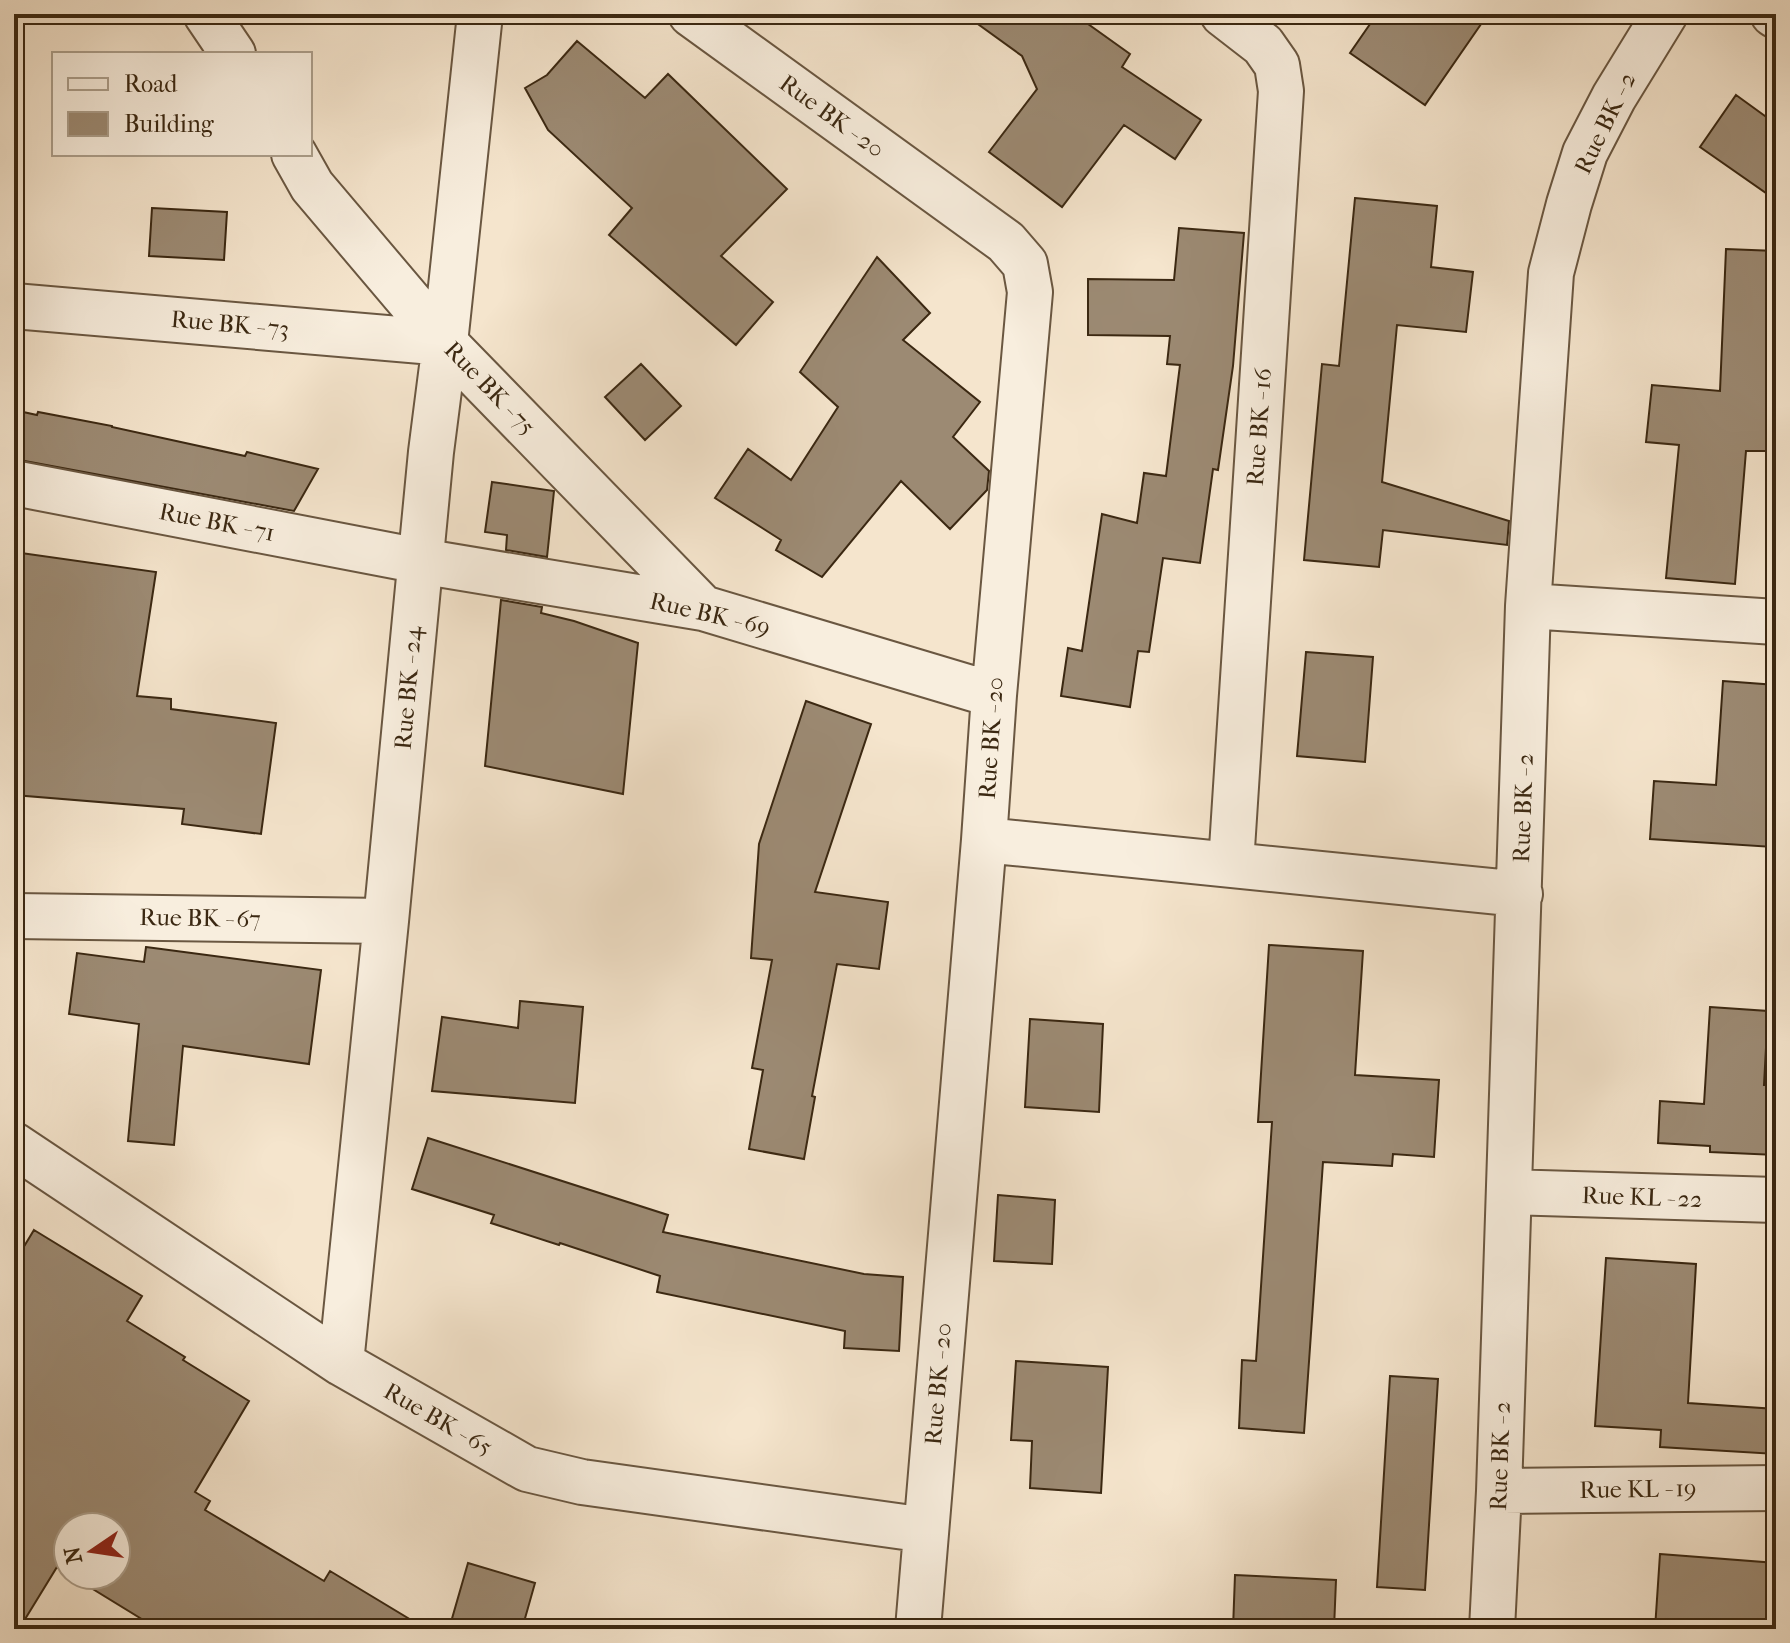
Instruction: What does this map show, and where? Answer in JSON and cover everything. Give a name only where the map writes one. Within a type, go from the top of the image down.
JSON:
[{"type":"street","points":[[206,14],[232,52]]},
{"type":"street","name":"Rue BK - 24","points":[[341,1363],[431,452],[480,14]]},
{"type":"street","name":"Rue BK - 20","points":[[691,14],[1006,242],[1025,264],[1030,292],[918,1629]]},
{"type":"street","name":"Rue BK - 16","points":[[1223,14],[1263,45],[1277,65],[1281,91],[1231,864]]},
{"type":"street","name":"Rue BK - 2","points":[[1492,1629],[1528,606],[1551,273],[1585,153],[1614,97],[1665,14]]},
{"type":"street","name":"Rue BK - 75","points":[[295,156],[312,186],[445,343],[703,608]]},
{"type":"street","name":"Rue BK - 73","points":[[14,306],[445,343]]},
{"type":"street","name":"Rue BK - 71","points":[[14,483],[420,561]]},
{"type":"street","name":"Rue BK - 69","points":[[420,561],[703,608],[994,695]]},
{"type":"street","points":[[1528,606],[1776,622]]},
{"type":"street","points":[[984,840],[1520,894]]},
{"type":"street","name":"Rue BK - 67","points":[[14,916],[386,921]]},
{"type":"street","name":"Rue BK - 65","points":[[14,1145],[341,1363],[527,1469],[582,1482],[926,1530]]},
{"type":"street","name":"Rue KL - 22","points":[[1509,1192],[1776,1200]]},
{"type":"street","name":"Rue KL - 19","points":[[1499,1491],[1776,1488]]},
{"type":"building","points":[[964,14],[1074,14],[1130,54],[1122,67],[1201,120],[1175,159],[1124,125],[1062,207],[989,152],[1037,89],[1022,56]]},
{"type":"building","points":[[1377,14],[1488,14],[1425,105],[1350,53]]},
{"type":"building","points":[[577,41],[645,98],[668,74],[787,189],[721,256],[773,302],[736,345],[609,235],[632,208],[548,130],[525,88],[547,75]]},
{"type":"building","points":[[1736,95],[1776,124],[1776,200],[1700,147]]},
{"type":"building","points":[[1355,198],[1437,206],[1431,267],[1473,272],[1466,332],[1397,325],[1382,482],[1509,521],[1507,545],[1383,530],[1379,567],[1304,560],[1322,364],[1339,366]]},
{"type":"building","points":[[152,208],[227,212],[224,260],[149,256]]},
{"type":"building","points":[[1179,228],[1244,233],[1233,366],[1218,470],[1213,469],[1200,563],[1163,558],[1149,652],[1138,651],[1130,707],[1061,696],[1068,648],[1082,651],[1102,514],[1137,523],[1144,473],[1166,476],[1180,365],[1167,364],[1170,336],[1088,335],[1088,279],[1174,280]]},
{"type":"building","points":[[1726,249],[1776,251],[1776,451],[1746,451],[1735,584],[1666,578],[1679,445],[1646,442],[1652,385],[1720,391]]},
{"type":"building","points":[[877,257],[930,313],[903,340],[980,402],[953,437],[989,471],[987,490],[950,529],[901,481],[822,577],[776,550],[781,540],[715,498],[748,449],[791,480],[838,407],[800,372]]},
{"type":"building","points":[[641,364],[681,406],[645,440],[605,397]]},
{"type":"building","points":[[14,410],[112,426],[245,456],[247,452],[318,469],[294,511],[14,459]]},
{"type":"building","points":[[492,482],[554,491],[547,557],[506,550],[507,535],[485,532]]},
{"type":"building","points":[[14,552],[156,572],[137,696],[171,699],[171,709],[276,723],[261,834],[182,824],[184,809],[14,795]]},
{"type":"building","points":[[501,600],[542,607],[541,613],[638,643],[623,794],[485,766]]},
{"type":"building","points":[[1306,652],[1373,657],[1365,762],[1297,756]]},
{"type":"building","points":[[1723,681],[1776,685],[1773,847],[1650,839],[1654,781],[1716,785]]},
{"type":"building","points":[[806,701],[871,724],[815,892],[888,902],[879,969],[837,964],[812,1096],[815,1097],[804,1159],[749,1149],[763,1070],[752,1068],[772,960],[751,958],[759,844]]},
{"type":"building","points":[[1269,945],[1363,951],[1355,1075],[1439,1080],[1434,1157],[1393,1154],[1392,1166],[1323,1162],[1304,1433],[1239,1428],[1242,1360],[1256,1361],[1272,1122],[1258,1122]]},
{"type":"building","points":[[146,947],[321,970],[309,1064],[183,1046],[174,1145],[128,1141],[139,1024],[69,1014],[77,953],[144,962]]},
{"type":"building","points":[[520,1001],[583,1007],[575,1103],[432,1091],[442,1017],[518,1028]]},
{"type":"building","points":[[1710,1007],[1768,1011],[1764,1085],[1776,1085],[1776,1155],[1710,1152],[1710,1146],[1658,1143],[1660,1101],[1704,1104]]},
{"type":"building","points":[[1030,1019],[1103,1024],[1099,1112],[1025,1107]]},
{"type":"building","points":[[428,1138],[668,1215],[663,1232],[864,1274],[903,1277],[899,1351],[844,1348],[845,1331],[657,1292],[660,1276],[491,1223],[494,1215],[412,1189]]},
{"type":"building","points":[[998,1195],[1055,1200],[1052,1264],[994,1261]]},
{"type":"building","points":[[34,1230],[142,1296],[127,1321],[249,1401],[195,1492],[210,1501],[205,1510],[324,1581],[330,1571],[426,1629],[158,1629],[96,1591],[132,1591],[132,1511],[52,1511],[52,1575],[19,1629],[14,1629],[14,1263]]},
{"type":"building","points":[[1606,1258],[1696,1264],[1688,1403],[1776,1409],[1776,1454],[1660,1447],[1661,1430],[1595,1426]]},
{"type":"building","points":[[1016,1361],[1108,1367],[1101,1493],[1030,1488],[1032,1441],[1011,1440]]},
{"type":"building","points":[[1390,1376],[1438,1379],[1425,1590],[1377,1587]]},
{"type":"building","points":[[1660,1554],[1776,1563],[1776,1629],[1655,1629]]},
{"type":"building","points":[[468,1563],[535,1583],[522,1629],[449,1629]]},
{"type":"building","points":[[1235,1575],[1336,1580],[1334,1629],[1233,1629]]}]
